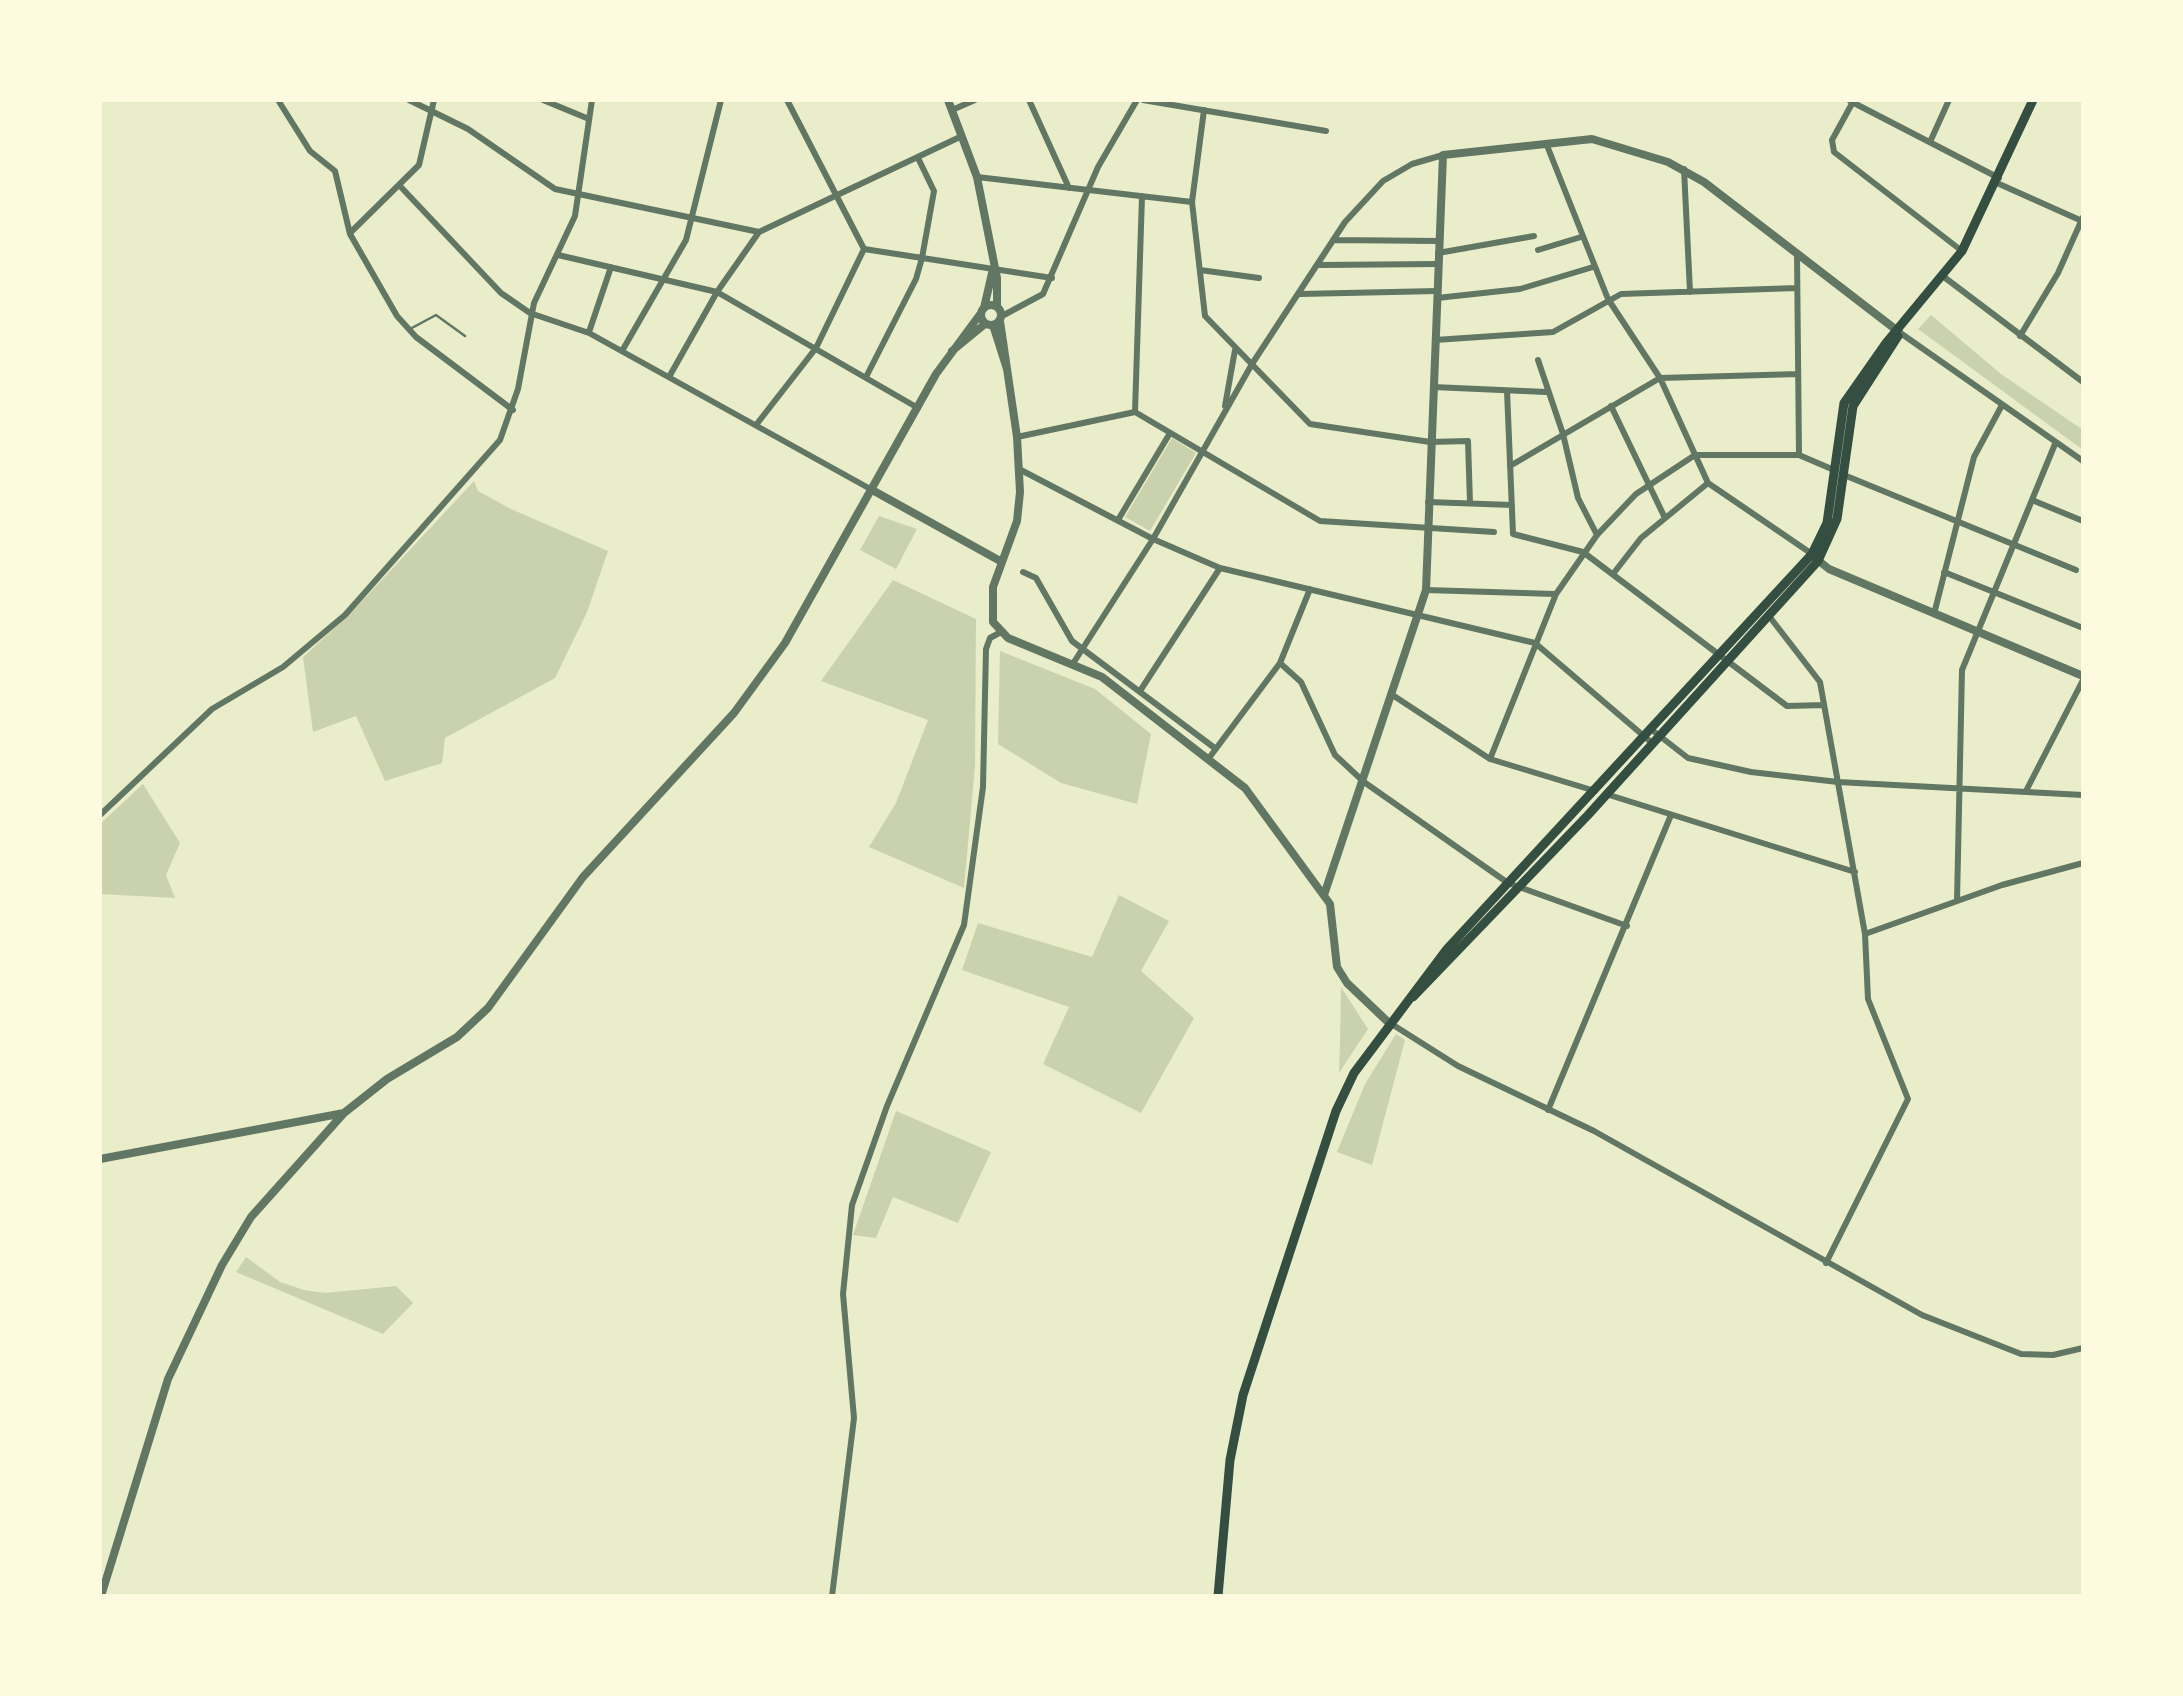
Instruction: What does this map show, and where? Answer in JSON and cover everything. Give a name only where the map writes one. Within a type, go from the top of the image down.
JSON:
[{"type":"main road","points":[[1218,1596],[1238,1416],[1266,1315],[1331,1127],[1354,1074],[1407,1001],[1815,558],[1834,529],[1852,406],[1899,332],[1962,251],[2033,100]]},
{"type":"street","points":[[278,100],[310,152],[335,171],[350,234],[408,330],[513,410]]},
{"type":"street","points":[[409,100],[433,110],[555,189],[759,232]]},
{"type":"street","points":[[350,234],[419,164],[434,100]]},
{"type":"street","points":[[543,100],[589,118]]},
{"type":"street","points":[[100,814],[212,708],[283,667],[345,615],[489,454],[513,410],[530,313],[572,227],[592,100]]},
{"type":"street","points":[[622,351],[693,217],[721,100]]},
{"type":"street","points":[[787,100],[864,249]]},
{"type":"street","points":[[948,100],[977,177],[994,268],[995,319],[1008,370],[1017,437],[1018,515],[991,609],[1001,632],[1027,647],[1074,662],[1102,677],[1209,758],[1261,806],[1324,895],[1335,918],[1337,967],[1366,1006],[1389,1023],[1458,1066],[1613,1141],[1909,1309],[2008,1350],[2037,1356],[2083,1348]]},
{"type":"street","points":[[952,110],[975,100]]},
{"type":"street","points":[[1029,100],[1068,188]]},
{"type":"street","points":[[952,351],[995,319],[1043,294],[1087,190],[1140,100],[1326,131]]},
{"type":"street","points":[[1930,142],[1950,100]]},
{"type":"street","points":[[1962,251],[1834,152],[1832,140],[1852,101],[1998,180],[2082,220],[2058,273],[2020,336]]},
{"type":"street","points":[[1204,110],[1192,202],[1205,316],[1310,424],[1430,442],[1470,443],[1470,503]]},
{"type":"street","points":[[669,377],[717,292],[759,232],[964,135]]},
{"type":"street","points":[[1074,662],[1154,539],[1252,364],[1333,240],[1384,181],[1412,164],[1442,155],[1592,139],[1684,169],[1899,332],[1912,336],[2001,406],[2083,461]]},
{"type":"street","points":[[1546,143],[1608,299],[1660,378],[1708,484],[1815,558],[1934,615],[2083,678],[2026,791]]},
{"type":"street","points":[[1324,895],[1394,696],[1426,590],[1442,155]]},
{"type":"street","points":[[866,377],[916,279],[922,258],[934,192],[918,158]]},
{"type":"street","points":[[1684,169],[1690,292]]},
{"type":"street","points":[[977,177],[1192,202]]},
{"type":"street","points":[[399,185],[501,293],[530,313],[589,333],[1002,562]]},
{"type":"street","points":[[1135,412],[1142,196]]},
{"type":"street","points":[[1438,253],[1534,236]]},
{"type":"street","points":[[1538,250],[1581,236]]},
{"type":"street","points":[[1333,240],[1439,241]]},
{"type":"street","points":[[864,249],[1052,278]]},
{"type":"street","points":[[756,426],[816,348],[864,249]]},
{"type":"street","points":[[1796,254],[1799,455]]},
{"type":"street","points":[[558,255],[717,292],[918,408]]},
{"type":"street","points":[[1318,265],[1438,264]]},
{"type":"street","points":[[589,333],[611,267]]},
{"type":"street","points":[[1300,294],[1520,290],[1593,267]]},
{"type":"street","points":[[101,1596],[159,1404],[206,1296],[262,1201],[344,1113],[387,1079],[457,1036],[488,1008],[583,877],[677,777],[760,679],[952,351],[982,311],[994,268]]},
{"type":"street","points":[[1200,270],[1258,278]]},
{"type":"street","points":[[1942,280],[2083,382]]},
{"type":"street","points":[[1434,340],[1553,332],[1621,294],[1797,288]]},
{"type":"street","points":[[982,311],[995,319]]},
{"type":"street","points":[[982,311],[995,319]]},
{"type":"street","points":[[1224,416],[1236,349]]},
{"type":"street","points":[[1538,360],[1563,434],[1578,498],[1596,535]]},
{"type":"street","points":[[1510,466],[1660,378],[1798,374]]},
{"type":"street","points":[[1432,387],[1546,392]]},
{"type":"street","points":[[1507,391],[1514,534],[1583,552],[1788,706],[1824,705]]},
{"type":"street","points":[[1611,406],[1664,516]]},
{"type":"street","points":[[1934,615],[1974,456],[2001,406]]},
{"type":"street","points":[[1017,437],[1135,412],[1320,521],[1494,532]]},
{"type":"street","points":[[1118,520],[1170,432]]},
{"type":"street","points":[[1956,901],[1960,679],[2055,444]]},
{"type":"street","points":[[1490,759],[1556,594],[1583,552],[1648,485],[1695,455],[1799,455],[2076,570]]},
{"type":"street","points":[[1019,469],[1154,539],[1220,568],[1534,644],[1652,736],[1705,764],[1838,782],[2083,795]]},
{"type":"street","points":[[1613,574],[1664,516],[1708,484]]},
{"type":"street","points":[[2032,500],[2083,521]]},
{"type":"street","points":[[1428,502],[1512,505]]},
{"type":"street","points":[[1140,691],[1220,568]]},
{"type":"street","points":[[1023,572],[1036,578],[1072,641],[1216,748]]},
{"type":"street","points":[[1944,572],[2083,628]]},
{"type":"street","points":[[1209,758],[1280,663],[1310,589]]},
{"type":"street","points":[[1426,590],[1556,594]]},
{"type":"street","points":[[1765,611],[1817,673],[1865,934],[1868,999],[1908,1099],[1826,1262]]},
{"type":"street","points":[[832,1596],[854,1418],[842,1294],[852,1204],[887,1106],[964,925],[983,786],[986,649],[990,638],[1001,632]]},
{"type":"street","points":[[1280,663],[1301,682],[1335,755],[1364,782],[1512,885],[1627,926]]},
{"type":"street","points":[[1394,696],[1490,759],[1855,872]]},
{"type":"street","points":[[1548,1110],[1671,814]]},
{"type":"street","points":[[1865,934],[2083,862]]},
{"type":"street","points":[[100,1159],[344,1113]]},
{"type":"lane","points":[[408,330],[436,315],[465,336]]},
{"type":"green space","points":[[1931,315],[2001,374],[2083,430],[2083,450],[1918,329]]},
{"type":"green space","points":[[1172,438],[1196,453],[1150,531],[1125,517]]},
{"type":"green space","points":[[474,481],[478,491],[511,509],[608,551],[587,612],[555,678],[445,738],[442,763],[385,781],[356,716],[313,732],[303,657],[350,614]]},
{"type":"green space","points":[[879,516],[917,529],[896,569],[860,550]]},
{"type":"green space","points":[[893,580],[976,619],[975,766],[964,888],[869,847],[896,803],[928,720],[821,681]]},
{"type":"green space","points":[[1000,651],[1095,689],[1151,734],[1137,804],[1061,783],[998,744]]},
{"type":"green space","points":[[143,784],[180,843],[166,875],[175,898],[100,894],[100,824]]},
{"type":"green space","points":[[1119,895],[1169,921],[1141,971],[1194,1018],[1141,1113],[1043,1064],[1069,1007],[962,970],[978,923],[1092,957]]},
{"type":"green space","points":[[1341,987],[1368,1029],[1339,1073],[1340,1043]]},
{"type":"green space","points":[[1396,1034],[1405,1040],[1372,1165],[1337,1152],[1365,1084]]},
{"type":"green space","points":[[896,1111],[991,1152],[958,1223],[893,1197],[876,1238],[853,1235]]},
{"type":"green space","points":[[246,1257],[280,1282],[304,1290],[325,1293],[396,1286],[413,1303],[383,1334],[236,1272]]}]
